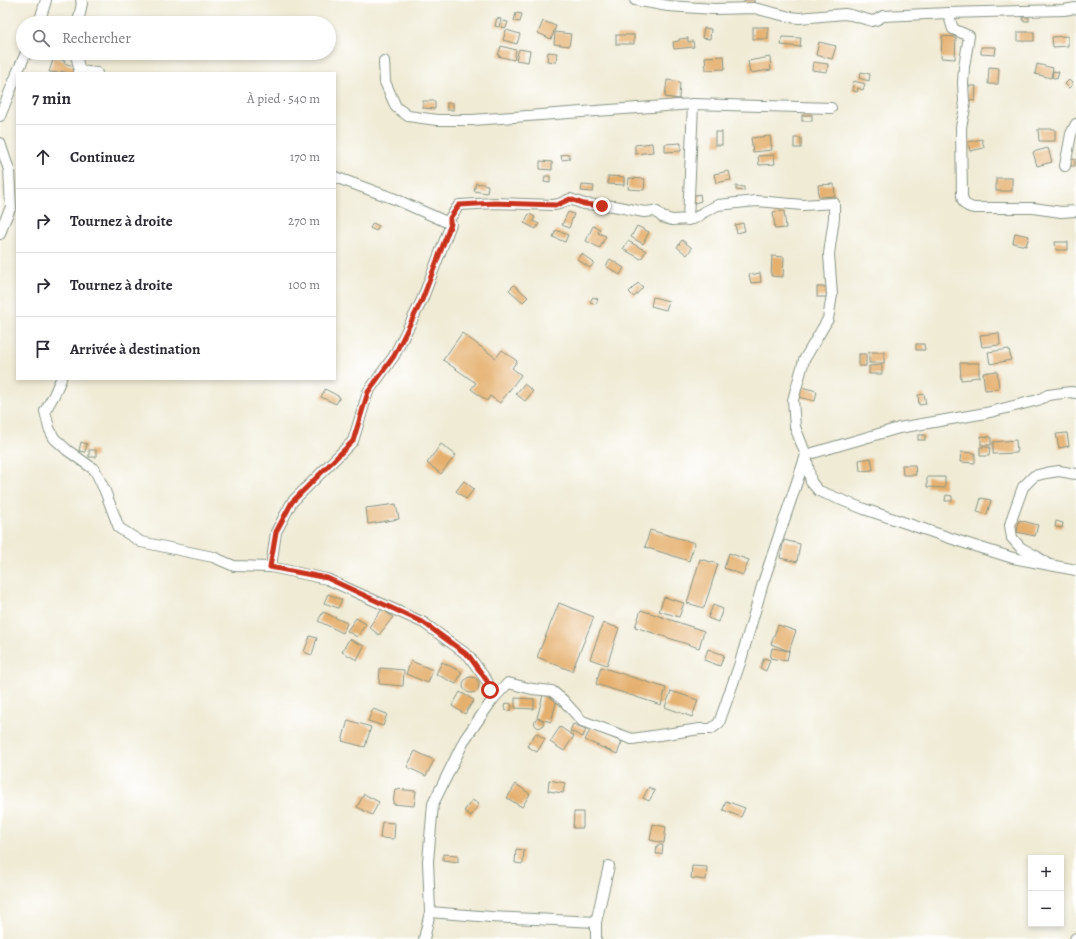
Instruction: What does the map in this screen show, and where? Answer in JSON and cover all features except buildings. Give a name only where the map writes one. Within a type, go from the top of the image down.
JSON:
[{"type":"street","points":[[41,16],[46,0]]},
{"type":"street","points":[[79,16],[82,4],[81,0]]},
{"type":"street","points":[[635,0],[668,6],[714,9],[754,8],[799,18],[844,14],[872,20],[876,20],[883,16],[1064,10],[1076,8]]},
{"type":"street","points":[[948,13],[953,30],[969,36],[963,84],[965,108],[961,127],[963,202],[967,206],[974,208],[1033,208],[1061,212],[1076,211]]},
{"type":"street","points":[[17,72],[23,60]]},
{"type":"street","points":[[77,60],[79,71],[84,72]]},
{"type":"street","points":[[384,61],[385,82],[396,107],[408,116],[437,120],[472,120],[693,104],[831,108]]},
{"type":"street","points":[[0,116],[16,76]]},
{"type":"street","points":[[688,220],[693,104]]},
{"type":"street","points":[[1065,166],[1071,134],[1076,124]]},
{"type":"street","points":[[0,143],[9,170],[11,207],[0,234]]},
{"type":"street","points":[[336,177],[395,199],[450,223]]},
{"type":"street","points":[[270,567],[276,532],[292,502],[353,441],[368,392],[394,356],[422,300],[451,224],[450,218],[459,205],[495,203],[557,205],[570,199],[584,204],[614,206],[644,212],[654,210],[672,220],[688,220],[697,217],[718,205],[756,201],[802,205],[834,203],[834,218],[829,254],[832,295],[828,319],[804,360],[793,400],[796,427],[806,455],[811,482],[819,491],[864,509],[965,543],[1013,558],[1076,570]]},
{"type":"street","points":[[61,380],[45,411],[49,428],[54,438],[67,450],[95,470],[105,491],[119,528],[141,542],[213,557],[234,566],[270,567],[327,578],[424,623],[469,656],[487,681],[493,699]]},
{"type":"street","points":[[806,455],[899,428],[986,413],[1038,400],[1048,395],[1071,392],[1076,393]]},
{"type":"street","points":[[424,939],[430,912],[428,860],[434,804],[465,739],[493,699],[508,683],[532,689],[552,691],[563,700],[582,721],[632,739],[700,729],[711,729],[719,723],[740,663],[759,598],[806,455]]},
{"type":"street","points":[[1049,565],[1021,548],[1012,538],[1010,525],[1023,487],[1034,476],[1060,471],[1076,474]]},
{"type":"street","points":[[596,939],[596,922],[609,866]]},
{"type":"street","points":[[430,912],[491,917],[596,922]]},
{"type":"route","points":[[490,690],[487,681],[469,656],[424,623],[327,578],[270,567],[276,532],[292,502],[353,441],[368,392],[394,356],[422,300],[451,224],[450,218],[459,205],[495,203],[557,205],[570,199],[584,204],[602,206]]}]
